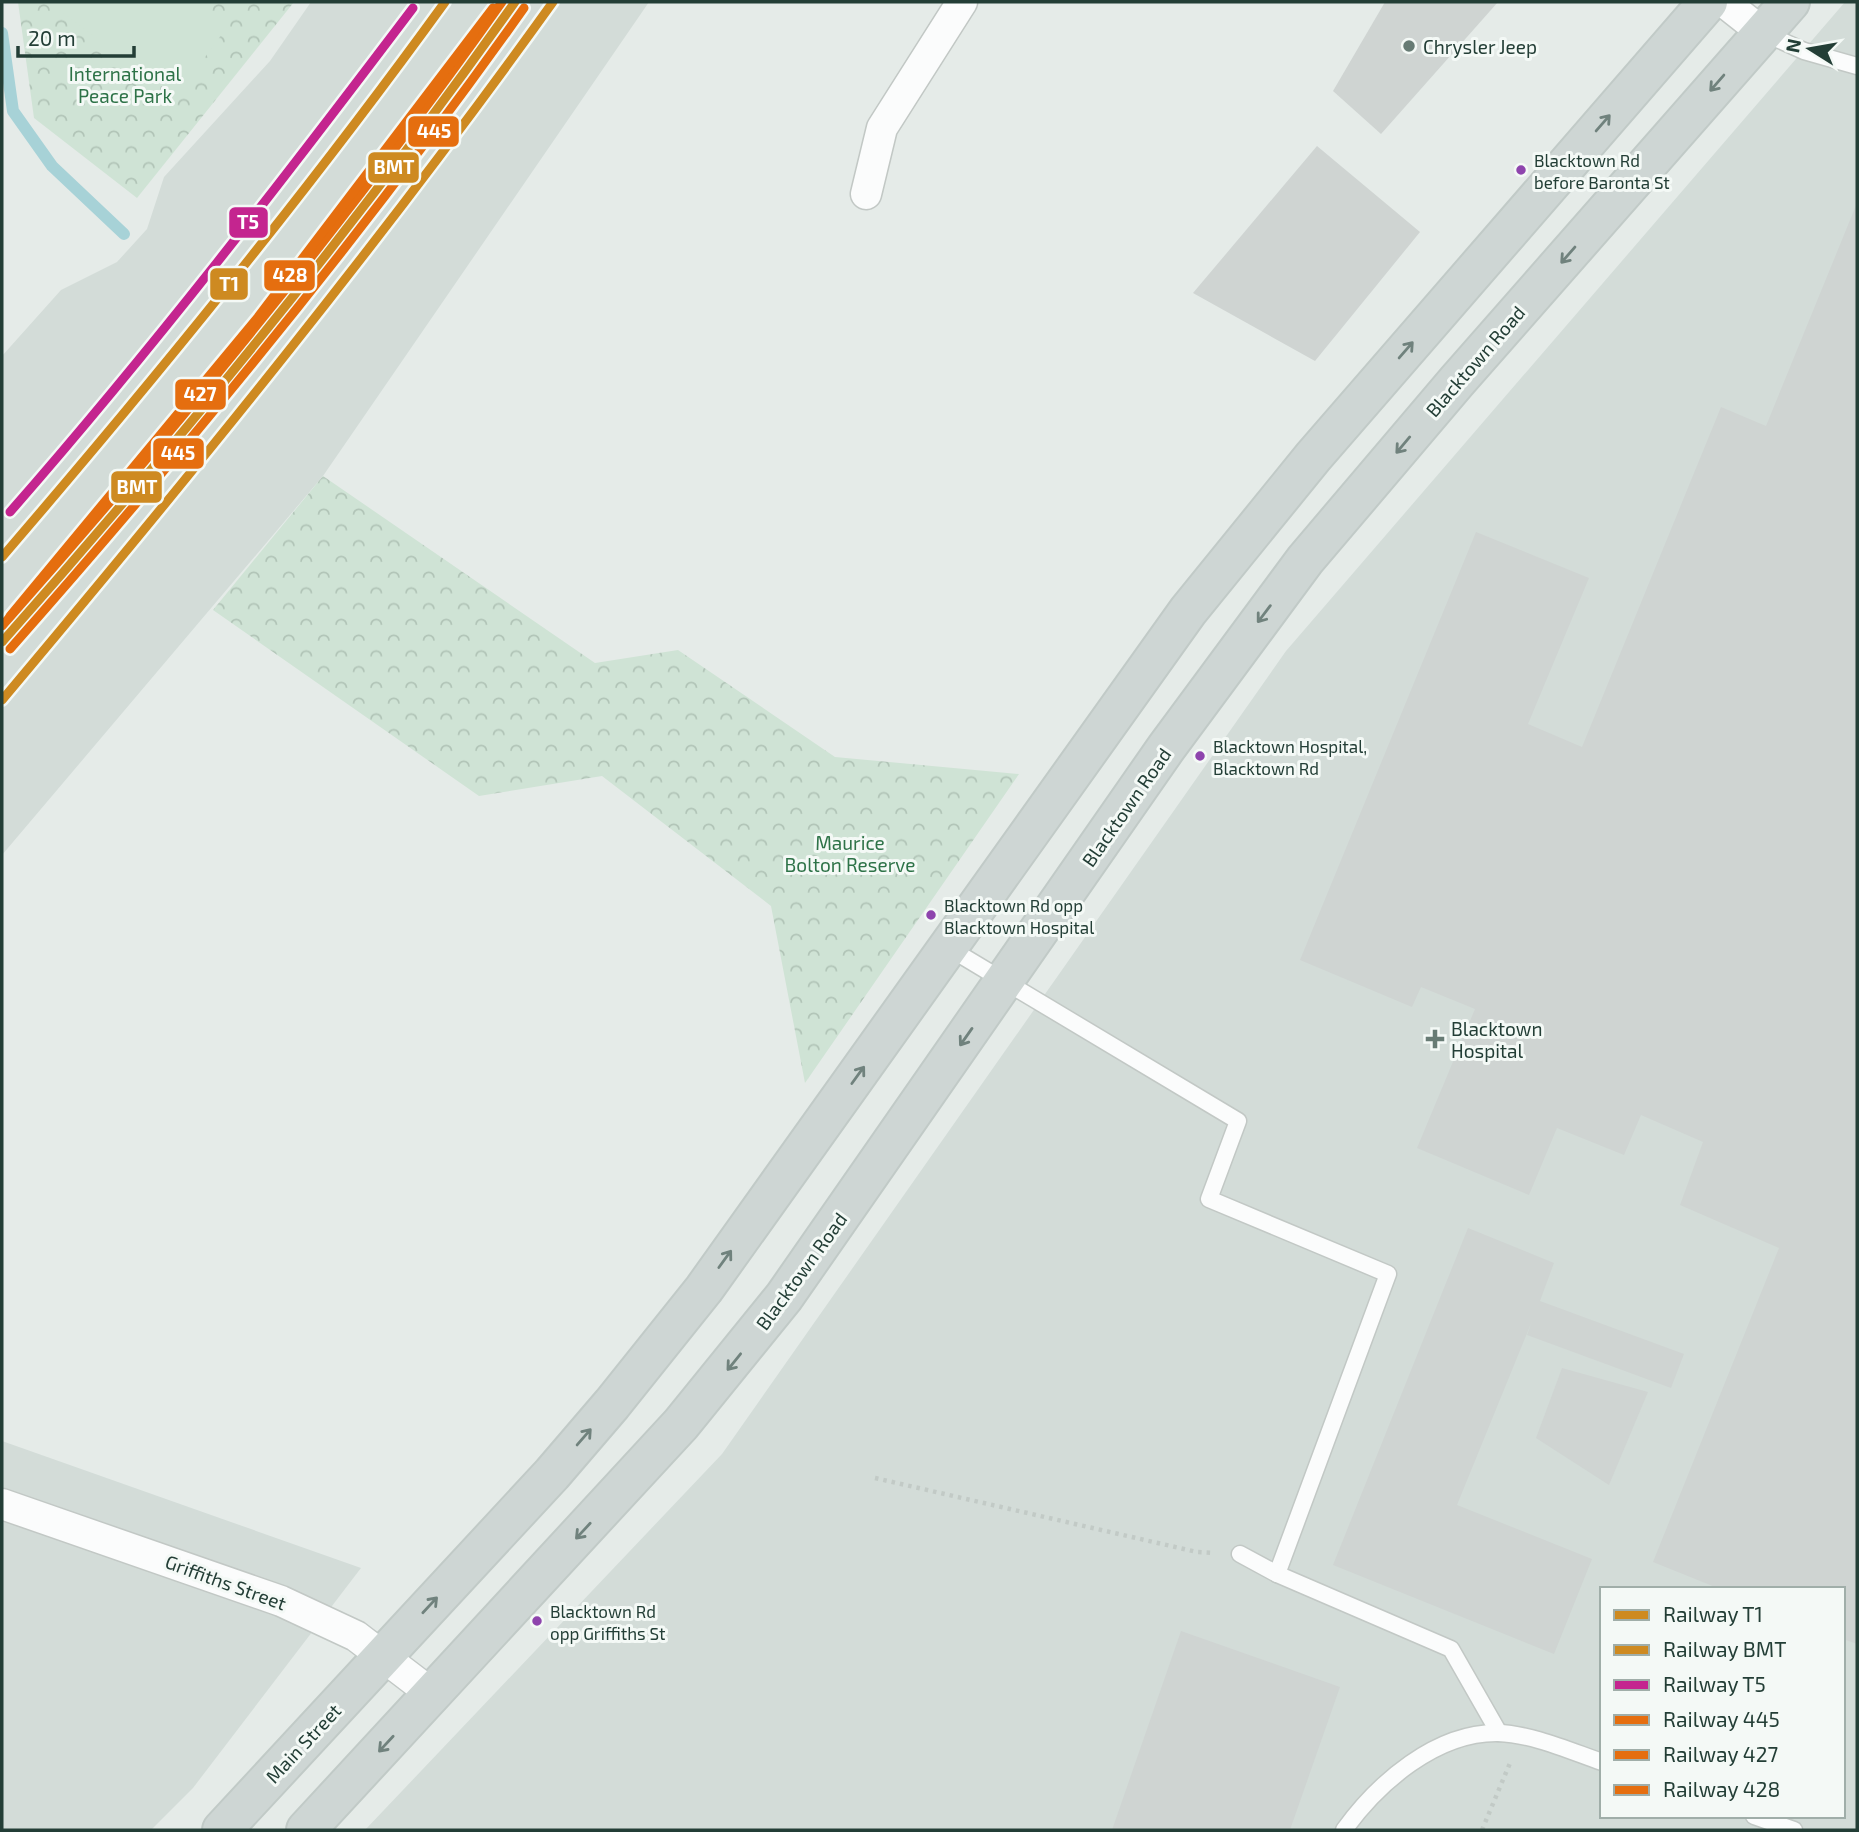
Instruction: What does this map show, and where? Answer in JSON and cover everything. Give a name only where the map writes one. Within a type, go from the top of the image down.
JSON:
[{"type":"main road","points":[[384,1655],[552,1474],[704,1289],[1188,611],[1322,447],[1708,2]]},
{"type":"main road","name":"Blacktown Road","points":[[432,1694],[734,1362],[783,1297],[1006,981],[1166,748],[1305,560],[1790,2]]},
{"type":"main road","name":"Main Street","points":[[222,1830],[384,1655]]},
{"type":"main road","points":[[306,1830],[432,1694]]},
{"type":"street","points":[[866,194],[882,128],[962,2]]},
{"type":"street","points":[[1724,2],[1762,32]]},
{"type":"street","name":"Griffiths Street","points":[[2,1504],[281,1601],[356,1636],[432,1694]]},
{"type":"lane","points":[[1762,32],[1804,51],[1857,66]]},
{"type":"lane","points":[[949,948],[1238,1121],[1209,1199],[1388,1274],[1276,1574]]},
{"type":"lane","points":[[1240,1554],[1276,1574],[1451,1648],[1499,1733]]},
{"type":"lane","points":[[1344,1830],[1367,1800],[1414,1762],[1462,1738],[1499,1733],[1553,1745],[1600,1761]]},
{"type":"lane","points":[[1760,1818],[1794,1830]]},
{"type":"path","points":[[874,1478],[1197,1552],[1240,1554]]},
{"type":"path","points":[[1482,1830],[1510,1763]]},
{"type":"shaded area","points":[[311,2],[649,2],[323,476],[2,855],[2,356],[61,290],[117,262],[147,229],[164,177],[270,61]]},
{"type":"shaded area","name":"Blacktown Hospital","points":[[1845,2],[1857,2],[1857,1830],[365,1830],[722,1454],[1286,651]]},
{"type":"shaded area","points":[[2,1441],[361,1568],[193,1788],[151,1830],[2,1830]]},
{"type":"green space","name":"International Peace Park","points":[[18,2],[294,2],[137,198],[34,118]]},
{"type":"green space","points":[[49,2],[194,2],[227,27],[176,97]]},
{"type":"green space","name":"Maurice Bolton Reserve","points":[[323,476],[595,663],[678,650],[835,757],[1019,774],[805,1083],[771,906],[602,776],[479,796],[213,610]]},
{"type":"building","name":"Chrysler Jeep","points":[[1385,2],[1498,2],[1381,134],[1333,91]]},
{"type":"building","points":[[1317,146],[1420,232],[1315,361],[1193,293]]},
{"type":"building","points":[[1857,203],[1857,1644],[1845,1640],[1845,1587],[1715,1587],[1653,1562],[1779,1248],[1680,1205],[1703,1142],[1641,1115],[1624,1155],[1557,1128],[1529,1195],[1417,1148],[1475,1009],[1421,987],[1412,1007],[1300,960],[1476,532],[1589,578],[1528,724],[1582,747],[1721,407],[1766,426]]},
{"type":"building","points":[[1468,1228],[1554,1263],[1540,1301],[1684,1354],[1671,1388],[1527,1335],[1532,1321],[1457,1505],[1592,1559],[1554,1654],[1333,1565]]},
{"type":"building","points":[[1562,1368],[1648,1392],[1609,1485],[1536,1438]]},
{"type":"building","points":[[1181,1631],[1340,1687],[1290,1830],[1112,1830]]},
{"type":"waterway","points":[[2,33],[13,111],[52,166],[124,234]]},
{"type":"rail line","name":"T1","points":[[2,557],[230,284],[445,2]]},
{"type":"rail line","name":"427","points":[[2,626],[133,475],[261,321],[384,163],[502,2]]},
{"type":"rail line","name":"BMT","points":[[2,642],[137,487],[267,329],[393,168],[515,2]]},
{"type":"rail line","name":"T1","points":[[2,700],[144,529],[353,269],[553,2]]},
{"type":"rail line","name":"T5","points":[[10,512],[115,389],[216,264],[413,8]]},
{"type":"rail line","name":"428","points":[[10,616],[258,317],[493,8]]},
{"type":"rail line","name":"445","points":[[10,649],[145,493],[276,335],[402,174],[524,8]]},
{"type":"place","name":"Chrysler Jeep","points":[[1409,46]]},
{"type":"place","name":"Blacktown Rd before Baronta St","points":[[1521,170]]},
{"type":"place","name":"Blacktown Hospital, Blacktown Rd","points":[[1200,756]]},
{"type":"place","name":"Blacktown Rd opp Blacktown Hospital","points":[[931,915]]},
{"type":"place","name":"Blacktown Hospital","points":[[1435,1039]]},
{"type":"place","name":"Blacktown Rd opp Griffiths St","points":[[537,1621]]}]
